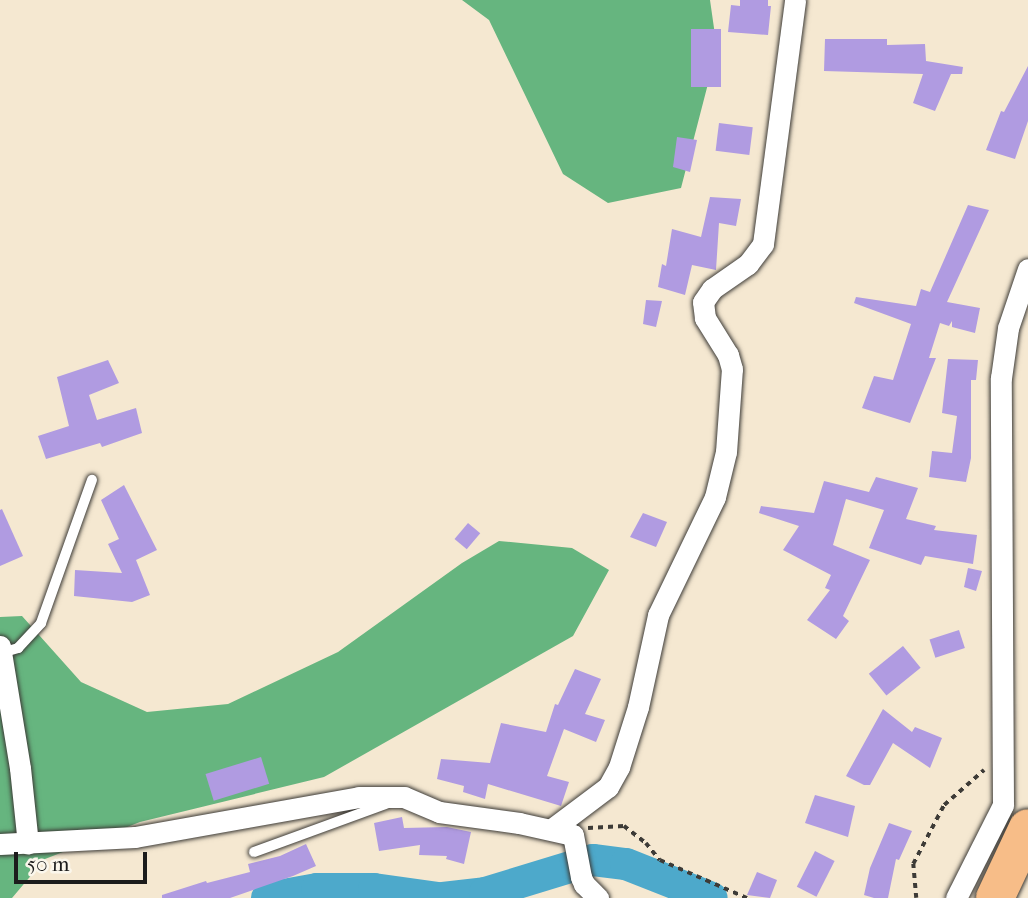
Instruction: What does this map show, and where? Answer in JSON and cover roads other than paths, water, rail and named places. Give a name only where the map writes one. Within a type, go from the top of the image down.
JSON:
[{"type":"highway","points":[[995,898],[1028,828]]},
{"type":"street","points":[[552,829],[608,787],[619,767],[638,708],[658,615],[715,497],[726,452],[732,369],[728,355],[705,318],[703,302],[712,289],[748,264],[762,244],[794,0]]},
{"type":"street","points":[[957,897],[1003,805],[1001,377],[1008,328],[1028,270]]},
{"type":"street","points":[[1,649],[20,768],[28,844]]},
{"type":"street","points":[[0,844],[135,837],[359,797],[404,797],[439,812],[552,829],[573,835],[580,877],[598,898]]},
{"type":"lane","points":[[1,649],[18,648],[41,623],[92,480]]},
{"type":"lane","points":[[254,852],[404,797]]},
{"type":"waterway","points":[[443,898],[485,893],[593,860],[626,864],[712,898]]},
{"type":"waterway","points":[[267,898],[317,889],[374,889],[438,898]]}]
